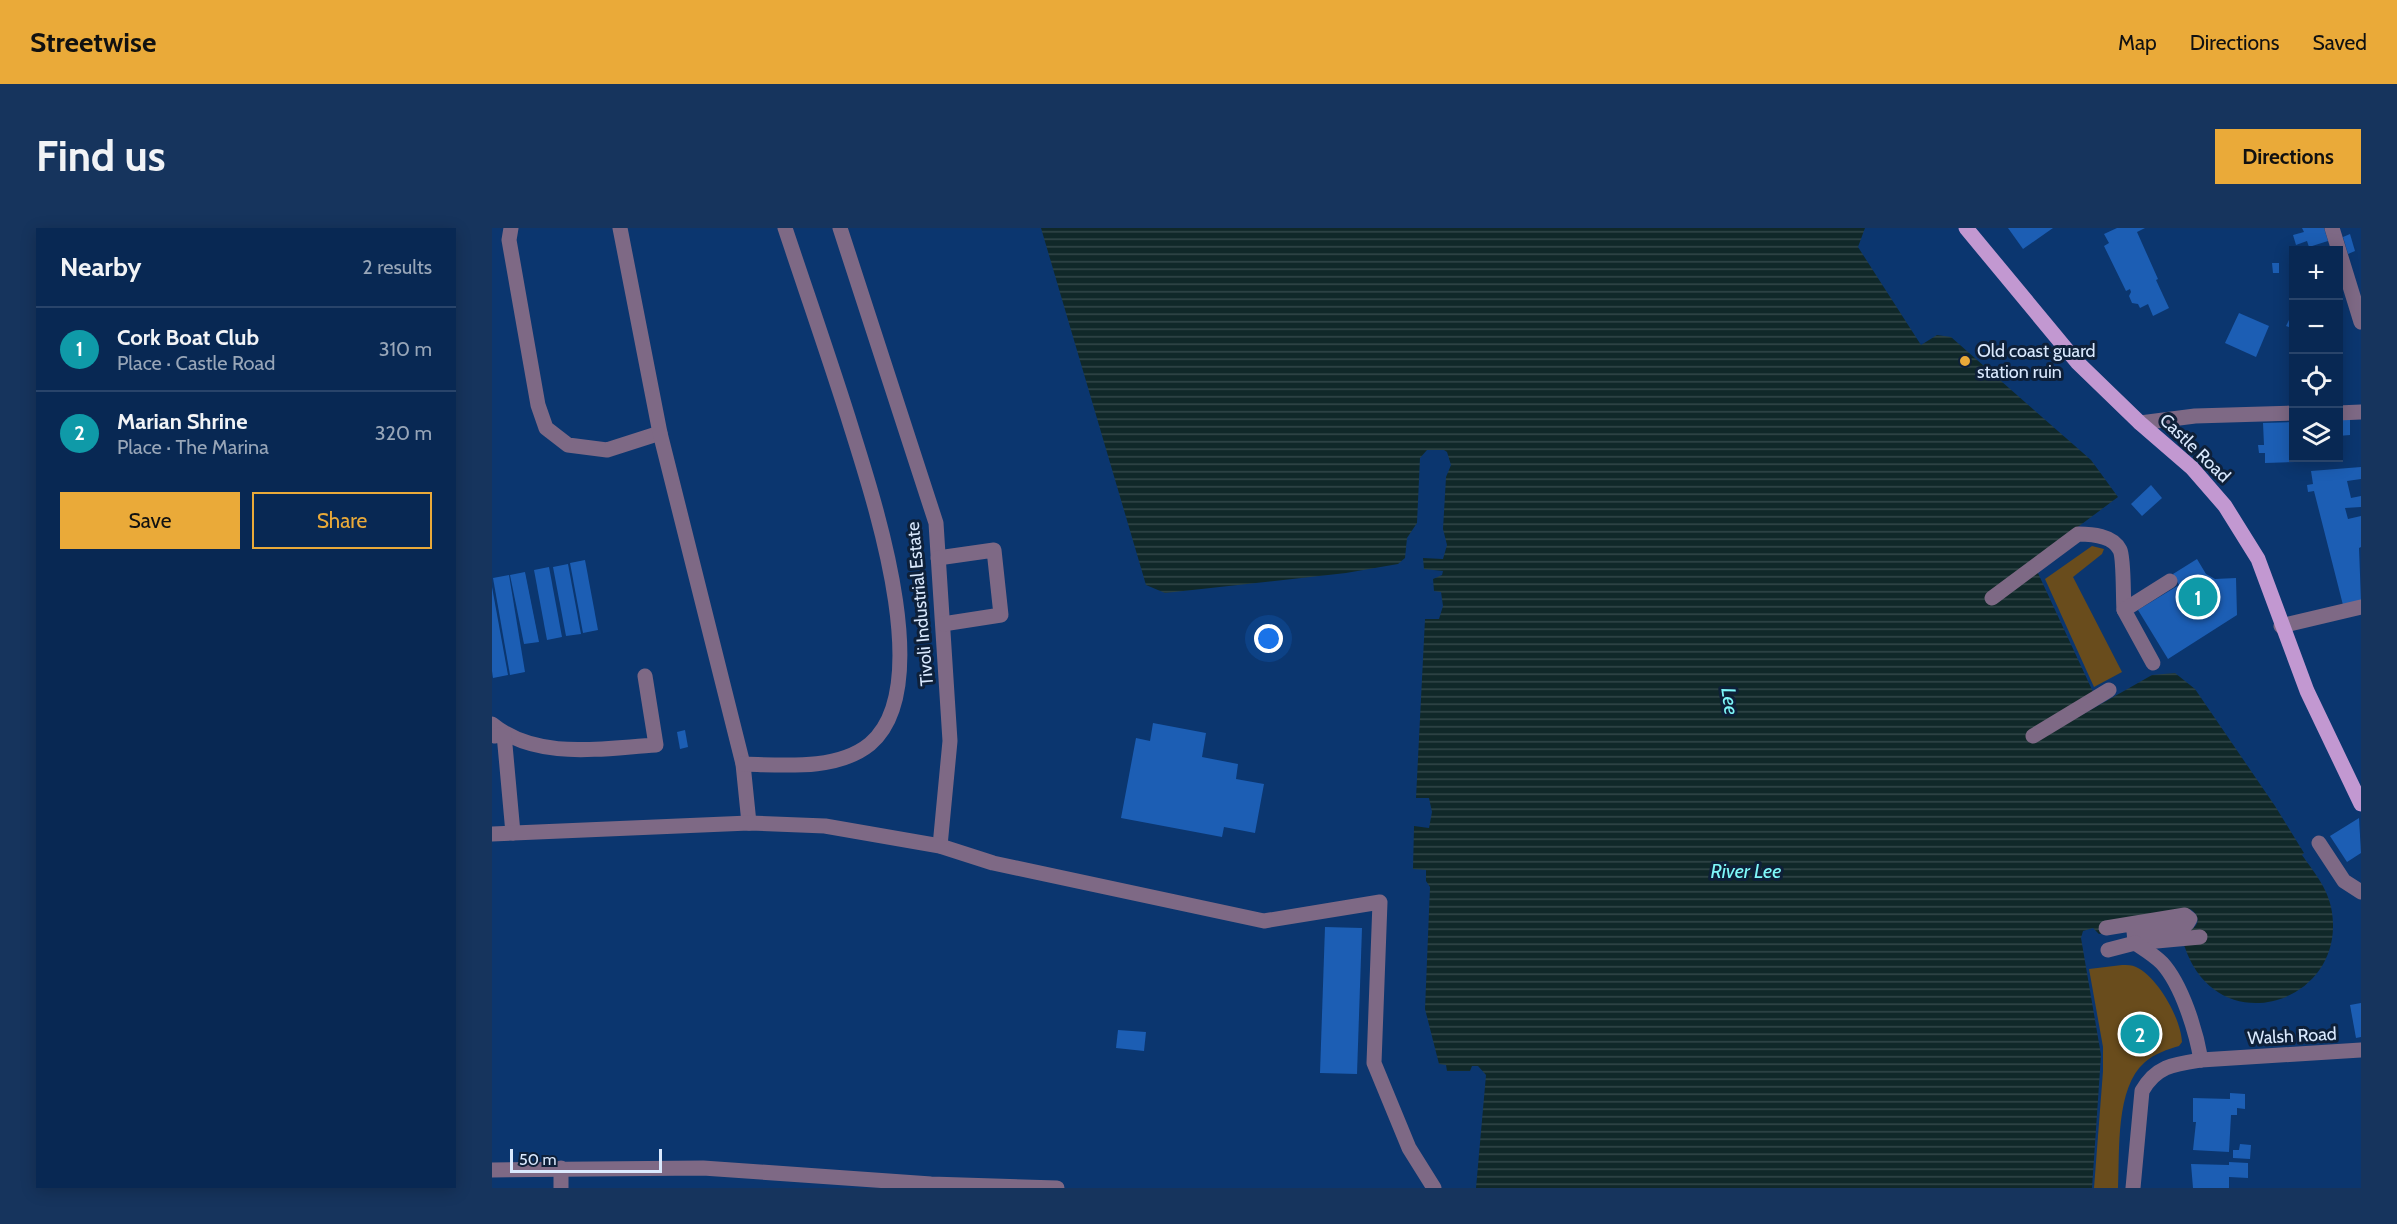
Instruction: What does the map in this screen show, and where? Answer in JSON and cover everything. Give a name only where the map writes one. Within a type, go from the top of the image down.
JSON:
[{"type":"main road","name":"Castle Road","points":[[1966,228],[2077,362],[2140,423],[2192,468],[2226,506],[2258,559],[2281,626],[2311,701],[2361,804]]},
{"type":"street","points":[[512,228],[509,240],[538,405],[546,428],[568,445],[607,450],[660,433]]},
{"type":"street","points":[[620,228],[660,433],[743,764],[749,824]]},
{"type":"street","points":[[743,764],[802,764],[825,762],[850,755],[869,744],[878,735],[894,702],[899,677],[898,620],[885,544],[835,375],[785,228]]},
{"type":"street","name":"Tivoli Industrial Estate","points":[[840,228],[936,523],[950,741],[940,846]]},
{"type":"street","points":[[2332,228],[2361,322]]},
{"type":"street","points":[[2343,412],[2361,412]]},
{"type":"street","points":[[2140,423],[2196,416],[2289,413]]},
{"type":"street","points":[[1992,598],[2078,534],[2087,534],[2113,542],[2120,550],[2124,610],[2153,663]]},
{"type":"street","points":[[938,558],[994,550],[1001,615],[943,624]]},
{"type":"street","points":[[2124,610],[2170,581]]},
{"type":"street","points":[[2281,626],[2361,607]]},
{"type":"street","points":[[498,735],[558,750],[656,745],[645,676]]},
{"type":"street","points":[[2033,736],[2109,690]]},
{"type":"street","points":[[492,724],[498,735],[513,833]]},
{"type":"street","points":[[492,834],[749,824],[825,826],[940,846],[993,863],[1264,921],[1380,902],[1374,1063],[1409,1148],[1434,1188]]},
{"type":"street","points":[[2319,843],[2344,881],[2361,892]]},
{"type":"street","points":[[2106,928],[2153,919],[2189,916],[2190,922],[2187,924],[2134,931],[2135,943],[2162,963],[2174,981],[2189,1017],[2201,1060]]},
{"type":"street","points":[[2108,950],[2135,943],[2200,937]]},
{"type":"street","name":"Walsh Road","points":[[2133,1188],[2142,1091],[2149,1079],[2163,1069],[2177,1063],[2201,1060],[2361,1050]]},
{"type":"street","points":[[561,1168],[561,1188]]},
{"type":"street","points":[[492,1170],[702,1168],[931,1184],[1058,1188]]},
{"type":"shaded area","points":[[2092,546],[2104,549],[2102,554],[2073,577],[2122,672],[2094,687],[2045,579]]},
{"type":"shaded area","points":[[2134,966],[2144,972],[2160,989],[2173,1011],[2182,1042],[2179,1046],[2149,1059],[2135,1073],[2128,1087],[2121,1121],[2118,1188],[2094,1188],[2103,1047],[2089,969]]},
{"type":"water","name":"River Lee","points":[[1041,228],[1865,228],[1858,247],[1921,345],[1937,335],[1951,337],[2091,460],[2118,497],[2047,550],[2037,571],[2094,694],[2036,741],[2152,675],[2175,673],[2195,689],[2275,806],[2326,893],[2331,907],[2332,940],[2321,967],[2302,988],[2277,1000],[2250,1003],[2224,995],[2201,977],[2184,945],[2190,930],[2194,928],[2198,920],[2190,909],[2154,923],[2099,934],[2093,928],[2083,931],[2081,938],[2101,1055],[2092,1188],[1476,1188],[1486,1075],[1478,1066],[1472,1066],[1470,1071],[1447,1071],[1446,1065],[1439,1064],[1425,1009],[1430,887],[1426,881],[1426,870],[1413,869],[1414,826],[1429,828],[1432,812],[1429,798],[1416,798],[1425,619],[1439,619],[1443,606],[1441,592],[1434,591],[1433,579],[1442,575],[1443,571],[1424,569],[1423,558],[1443,559],[1447,545],[1443,529],[1446,477],[1451,465],[1447,452],[1427,450],[1420,458],[1417,523],[1407,538],[1405,558],[1398,564],[1346,573],[1165,593],[1146,585]]},
{"type":"building","points":[[2008,228],[2053,228],[2023,249]]},
{"type":"building","points":[[2117,228],[2145,228],[2137,232],[2169,308],[2153,316],[2148,304],[2140,308],[2138,304],[2132,303],[2129,296],[2130,289],[2126,291],[2104,246],[2109,243],[2104,234]]},
{"type":"building","points":[[2302,228],[2324,228],[2328,241],[2312,246],[2309,246],[2307,241],[2296,245],[2293,235],[2304,232]]},
{"type":"building","points":[[2350,234],[2355,251],[2348,254],[2343,237]]},
{"type":"building","points":[[2272,263],[2279,263],[2279,273],[2273,273]]},
{"type":"building","points":[[2239,313],[2269,326],[2256,357],[2225,343]]},
{"type":"building","points":[[2343,419],[2350,419],[2350,435],[2343,436]]},
{"type":"building","points":[[2289,422],[2289,462],[2295,462],[2265,463],[2265,453],[2259,453],[2258,445],[2264,445],[2263,423]]},
{"type":"building","points":[[2361,467],[2361,479],[2347,481],[2351,498],[2361,496],[2361,507],[2345,508],[2348,519],[2361,516],[2361,547],[2359,548],[2361,601],[2343,605],[2314,491],[2308,492],[2307,485],[2313,484],[2311,471]]},
{"type":"building","points":[[2151,485],[2162,498],[2142,516],[2131,504]]},
{"type":"building","points":[[2197,559],[2206,574],[2215,579],[2236,578],[2237,615],[2168,659],[2138,610],[2179,585],[2173,574]]},
{"type":"building","points":[[585,560],[598,630],[583,633],[570,563]]},
{"type":"building","points":[[568,564],[581,634],[566,636],[553,567]]},
{"type":"building","points":[[549,567],[562,637],[547,640],[534,570]]},
{"type":"building","points":[[525,572],[539,642],[524,644],[510,575]]},
{"type":"building","points":[[509,575],[525,672],[510,675],[493,578]]},
{"type":"building","points":[[492,587],[508,675],[493,678],[492,671]]},
{"type":"building","points":[[1153,723],[1206,733],[1202,757],[1238,764],[1236,779],[1264,784],[1255,833],[1224,827],[1222,837],[1121,818],[1136,738],[1150,741]]},
{"type":"building","points":[[685,730],[688,747],[680,749],[677,732]]},
{"type":"building","points":[[2359,818],[2361,853],[2347,862],[2330,836]]},
{"type":"building","points":[[1325,927],[1362,928],[1357,1074],[1320,1073]]},
{"type":"building","points":[[2361,1003],[2361,1037],[2356,1038],[2350,1005]]},
{"type":"building","points":[[1118,1030],[1146,1032],[1144,1051],[1116,1048]]},
{"type":"building","points":[[2230,1093],[2245,1094],[2245,1109],[2237,1108],[2237,1115],[2231,1115],[2229,1152],[2193,1150],[2196,1122],[2193,1122],[2193,1098],[2230,1099]]},
{"type":"building","points":[[2240,1144],[2251,1145],[2250,1159],[2233,1158],[2233,1150],[2239,1150]]},
{"type":"building","points":[[2229,1162],[2248,1163],[2248,1178],[2229,1177],[2229,1188],[2193,1188],[2191,1164],[2229,1165]]},
{"type":"place","name":"Old coast guard station ruin","points":[[1965,361]]},
{"type":"place","name":"Cork Boat Club","points":[[2198,597]]},
{"type":"place","name":"Marian Shrine","points":[[2140,1034]]},
{"type":"water label","name":"Lee","points":[[1730,701]]}]
